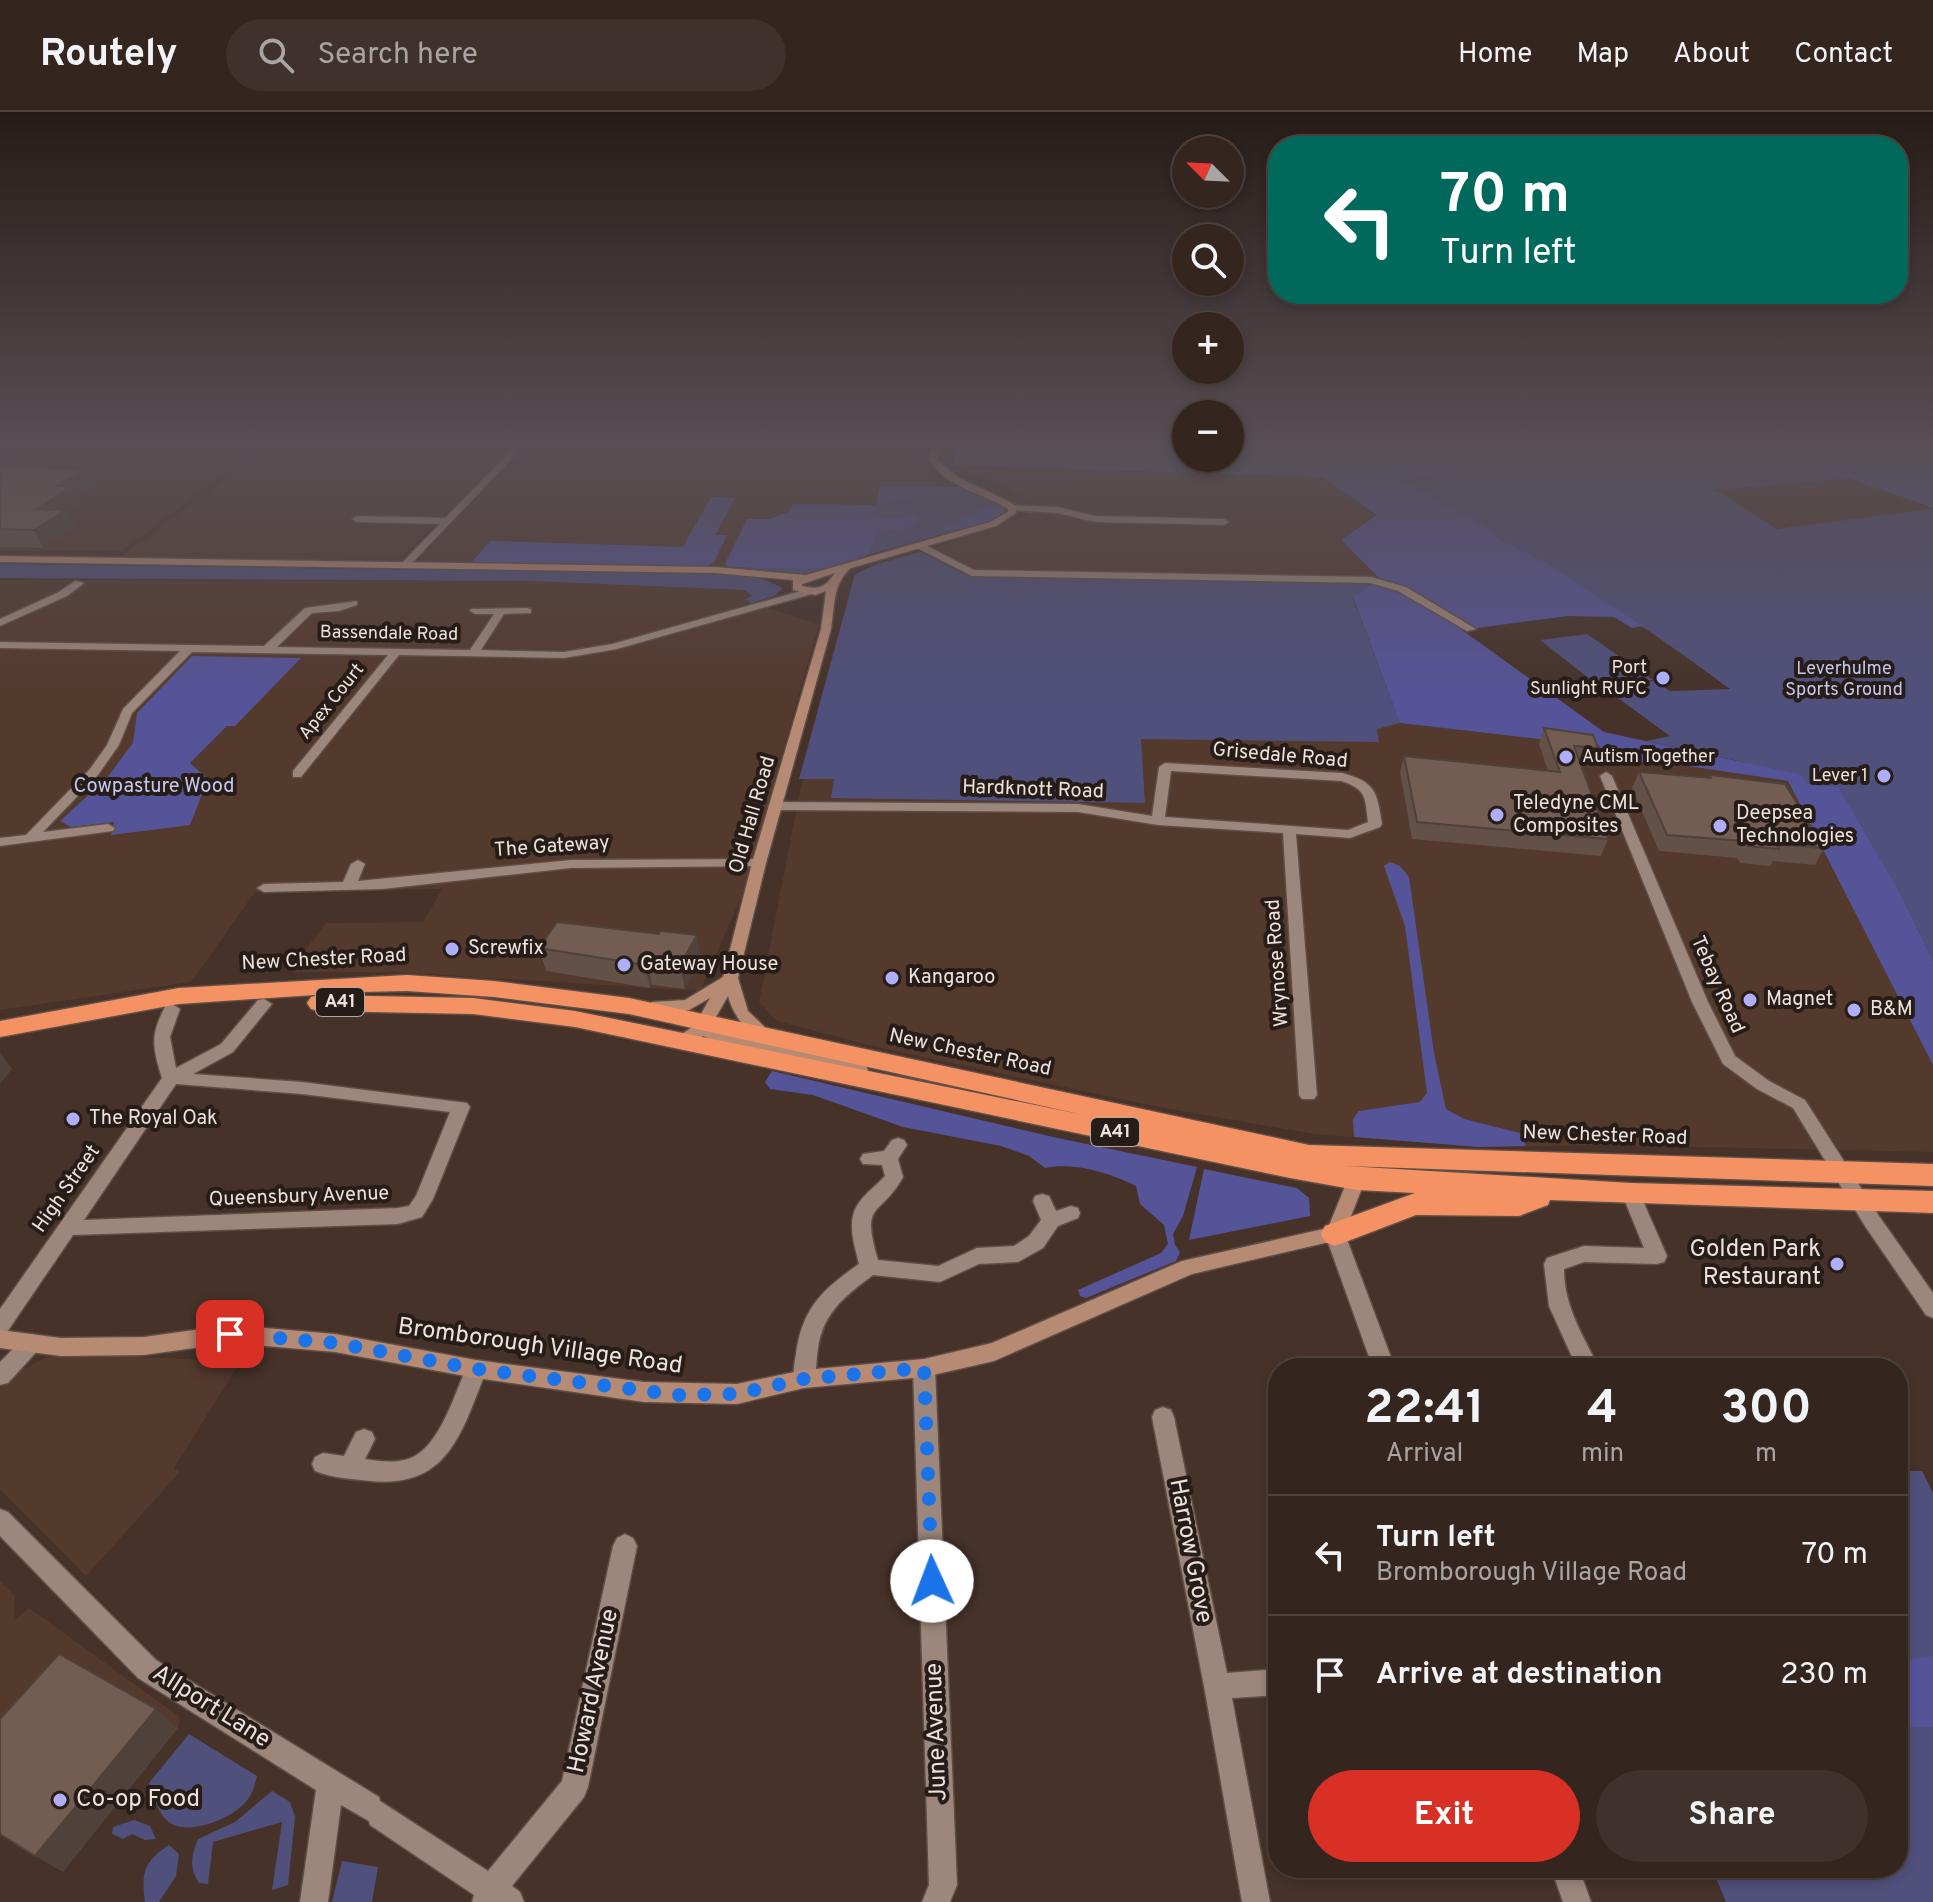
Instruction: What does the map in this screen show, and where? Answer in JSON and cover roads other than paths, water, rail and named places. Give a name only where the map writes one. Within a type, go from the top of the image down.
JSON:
[{"type":"highway","name":"New Chester Road","points":[[0,1029],[179,996],[359,984],[407,983],[480,988],[629,1006],[1309,1155],[1933,1175]]},
{"type":"highway","name":"New Chester Road","points":[[0,1042],[172,1009],[393,1002],[473,1006],[575,1019],[1357,1179],[1631,1194],[1933,1202]]},
{"type":"highway","points":[[1309,1155],[1357,1179],[1394,1213]]},
{"type":"highway","points":[[1841,1172],[1870,1186],[1933,1187]]},
{"type":"highway","points":[[1335,1234],[1415,1204],[1519,1205],[1555,1190]]},
{"type":"street","points":[[405,565],[441,529]]},
{"type":"street","points":[[796,586],[806,578],[977,529]]},
{"type":"street","points":[[918,545],[972,573],[1371,580],[1402,589],[1471,629]]},
{"type":"street","points":[[0,559],[715,570],[825,578],[832,585]]},
{"type":"street","points":[[808,592],[821,592],[832,585],[839,572],[849,565]]},
{"type":"street","points":[[762,574],[808,592],[828,613]]},
{"type":"street","points":[[0,623],[63,594],[79,583]]},
{"type":"street","name":"Old Hall Road","points":[[705,1023],[730,978],[759,863],[814,676],[832,585]]},
{"type":"street","name":"Bassendale Road","points":[[770,602],[796,586]]},
{"type":"street","name":"Bassendale Road","points":[[0,645],[564,655],[613,647],[808,592]]},
{"type":"street","points":[[267,650],[309,610],[339,608],[353,603]]},
{"type":"street","points":[[475,611],[527,611]]},
{"type":"street","points":[[473,654],[501,611]]},
{"type":"street","points":[[30,838],[94,772],[113,745],[127,712],[189,649]]},
{"type":"street","name":"Apex Court","points":[[297,774],[396,652]]},
{"type":"street","name":"Grisedale Road","points":[[1158,821],[1165,767],[1342,777],[1358,782],[1371,794],[1375,824],[1350,834],[1289,828]]},
{"type":"street","name":"Tebay Road","points":[[1606,776],[1700,1002],[1729,1060],[1763,1085],[1799,1104],[1858,1199],[1933,1309]]},
{"type":"street","name":"Hardknott Road","points":[[775,806],[1078,808],[1158,821],[1289,828]]},
{"type":"street","points":[[0,842],[108,828]]},
{"type":"street","name":"Wrynose Road","points":[[1289,828],[1308,1095]]},
{"type":"street","name":"The Gateway","points":[[264,888],[348,887],[412,882],[546,865],[759,863]]},
{"type":"street","points":[[348,887],[358,864]]},
{"type":"street","points":[[629,1006],[689,1005],[730,978],[741,1013],[766,1036]]},
{"type":"street","name":"High Street","points":[[0,1326],[169,1071],[227,1048],[264,1004]]},
{"type":"street","points":[[169,1071],[160,1053],[160,1040],[172,1009]]},
{"type":"street","points":[[680,1041],[696,1034],[705,1023],[709,1032],[723,1038],[1063,1121]]},
{"type":"street","name":"Queensbury Avenue","points":[[67,1228],[398,1216],[415,1212],[424,1199],[461,1107],[169,1071]]},
{"type":"street","points":[[869,1159],[894,1152],[894,1177],[888,1188],[862,1212],[861,1224],[870,1267]]},
{"type":"street","points":[[1380,1358],[1335,1234],[1357,1179],[1389,1158]]},
{"type":"street","points":[[1583,1358],[1563,1322],[1553,1284],[1554,1264],[1584,1254],[1657,1256],[1631,1194]]},
{"type":"street","points":[[1042,1201],[1051,1221]]},
{"type":"street","points":[[804,1379],[806,1343],[817,1311],[841,1287],[870,1267],[940,1274],[977,1256],[1018,1254],[1036,1242],[1051,1221],[1071,1213]]},
{"type":"street","name":"Bromborough Village Road","points":[[0,1339],[61,1347],[144,1346],[230,1334],[335,1343],[476,1369],[677,1395],[737,1394],[804,1379],[924,1368],[994,1352],[1189,1267],[1335,1234]]},
{"type":"street","points":[[0,1376],[32,1343]]},
{"type":"street","name":"June Avenue","points":[[924,1368],[943,1885],[936,1902]]},
{"type":"street","points":[[323,1464],[403,1471],[428,1459],[441,1446],[476,1369]]},
{"type":"street","name":"Harrow Grove","points":[[1163,1417],[1256,1902]]},
{"type":"street","points":[[350,1467],[364,1439]]},
{"type":"street","name":"Allport Lane","points":[[0,1520],[147,1669],[331,1782],[496,1898]]},
{"type":"street","name":"Howard Avenue","points":[[496,1898],[574,1787],[625,1546]]},
{"type":"street","points":[[1217,1686],[1268,1683]]},
{"type":"street","points":[[314,1902],[331,1782]]},
{"type":"street","points":[[1569,1878],[1577,1902]]},
{"type":"place","name":"Port Sunlight RUFC","points":[[1663,678]]},
{"type":"place","name":"Autism Together","points":[[1566,757]]},
{"type":"place","name":"Lever 1","points":[[1884,776]]},
{"type":"place","name":"Teledyne CML Composites","points":[[1497,815]]},
{"type":"place","name":"Deepsea Technologies","points":[[1720,826]]},
{"type":"place","name":"Screwfix","points":[[452,949]]},
{"type":"place","name":"Gateway House","points":[[624,965]]},
{"type":"place","name":"Kangaroo","points":[[892,978]]},
{"type":"place","name":"Magnet","points":[[1750,1000]]},
{"type":"place","name":"B&M","points":[[1854,1010]]},
{"type":"place","name":"The Royal Oak","points":[[73,1119]]},
{"type":"place","name":"Golden Park Restaurant","points":[[1837,1264]]},
{"type":"place","name":"Co-op Food","points":[[60,1800]]},
{"type":"park label","name":"Leverhulme Sports Ground","points":[[1844,679]]},
{"type":"park label","name":"Cowpasture Wood","points":[[154,787]]}]
